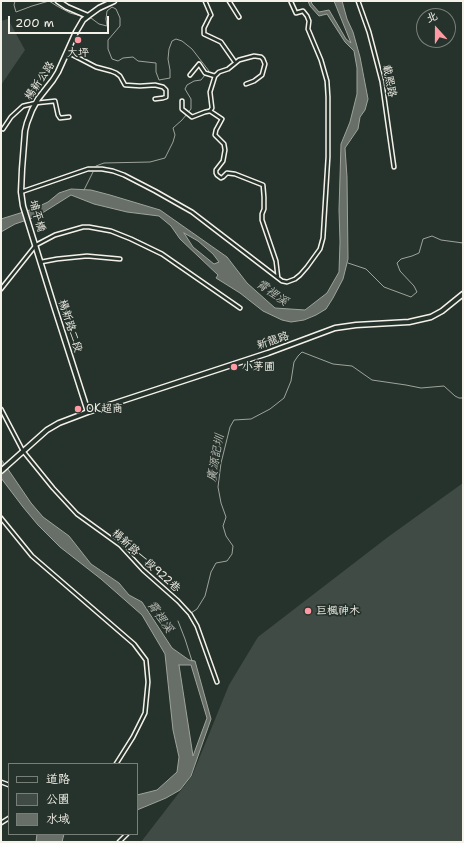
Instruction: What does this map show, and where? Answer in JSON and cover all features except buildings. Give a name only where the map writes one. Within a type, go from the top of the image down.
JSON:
[{"type":"main road","points":[[58,1],[67,7],[88,16]]},
{"type":"main road","name":"楊新公路","points":[[21,192],[25,131],[29,116],[36,103],[58,72],[80,26],[88,16],[99,8],[114,1]]},
{"type":"main road","name":"埔平橋","points":[[21,192],[25,213],[36,245]]},
{"type":"main road","name":"楊新路二段","points":[[36,245],[88,412]]},
{"type":"main road","name":"新龍路","points":[[1,471],[47,430],[59,423],[335,328],[356,325],[409,322],[431,317],[442,311],[463,294]]},
{"type":"street","points":[[205,1],[211,15],[204,28],[204,34],[221,42],[235,62]]},
{"type":"street","points":[[229,1],[239,17]]},
{"type":"street","name":"載熙路","points":[[358,1],[369,32],[382,82],[394,167]]},
{"type":"street","points":[[21,192],[88,169],[113,171],[155,190],[192,212],[282,281],[287,282],[295,279],[307,267],[320,249],[323,238],[328,157],[328,97],[327,81],[321,60],[308,28],[308,16],[303,11],[296,13],[291,2]]},
{"type":"street","points":[[67,52],[96,67],[116,73],[120,76],[125,85],[155,85],[163,87],[166,90],[166,97],[155,99]]},
{"type":"street","points":[[210,111],[212,108],[210,92],[215,76],[219,72],[228,69],[239,60],[254,56],[263,59],[265,64],[262,75],[254,81],[246,84]]},
{"type":"street","points":[[190,75],[199,64],[205,73],[215,76]]},
{"type":"street","points":[[2,129],[11,117],[27,104],[55,101],[60,118],[69,117]]},
{"type":"street","points":[[182,101],[182,109],[192,117],[210,111],[222,119],[215,135],[224,144],[225,150],[223,161],[216,170],[216,173],[221,178],[227,173],[235,174],[262,185],[264,209],[262,220],[276,261],[278,278]]},
{"type":"street","points":[[1,289],[36,245],[55,234],[83,227],[89,227],[111,230],[162,254],[240,308]]},
{"type":"street","points":[[41,262],[87,256],[120,259]]},
{"type":"street","name":"楊新路一段922巷","points":[[1,409],[23,451],[53,488],[77,514],[120,545],[143,570],[178,601],[190,614],[199,630],[217,682]]},
{"type":"street","points":[[1,518],[32,556],[134,644],[146,660],[148,682],[145,713],[133,737],[117,763]]},
{"type":"green space","points":[[8,19],[25,50],[1,85],[1,21]]},
{"type":"green space","points":[[463,483],[463,842],[141,842],[192,776],[229,685],[258,637],[388,537]]},
{"type":"water","name":"霄裡溪","points":[[308,1],[311,1],[319,12],[329,10],[346,39],[351,43],[334,1],[342,1],[360,57],[368,99],[365,110],[360,117],[358,129],[345,148],[347,177],[348,259],[343,279],[326,309],[304,320],[291,322],[282,320],[263,311],[240,293],[216,278],[218,275],[180,239],[171,226],[159,216],[127,212],[94,204],[71,195],[36,217],[15,224],[1,232],[1,219],[33,209],[48,202],[59,193],[71,189],[91,190],[160,210],[227,257],[247,283],[275,308],[305,310],[327,293],[339,272],[341,144],[350,122],[357,94],[357,68],[354,51],[345,42],[327,14],[319,16],[310,6]],"holes":[[[184,233],[198,241],[213,254],[219,262],[214,264],[193,247]]]},
{"type":"water","name":"霄裡溪","points":[[1,459],[31,503],[43,517],[69,536],[91,564],[119,583],[129,595],[142,602],[172,648],[189,660],[195,661],[211,719],[191,776],[180,790],[166,798],[138,810],[138,795],[157,790],[177,772],[179,757],[173,730],[165,654],[142,615],[101,579],[60,547],[38,525],[1,478]],"holes":[[[179,665],[191,665],[207,718],[193,756]]]},
{"type":"water","points":[[37,835],[64,835],[62,842],[36,842]]},
{"type":"waterway","points":[[15,1],[14,5],[16,12],[49,1],[70,13],[81,16]]},
{"type":"waterway","points":[[88,18],[91,18],[99,24],[107,26],[107,11],[112,7],[116,9],[120,18],[120,26],[108,40],[108,49],[112,59],[118,61],[123,58],[133,57],[138,61],[156,63],[156,72],[159,80],[170,78],[168,59],[169,49],[172,41],[176,39],[182,41],[192,49],[209,71],[208,72]]},
{"type":"waterway","points":[[96,166],[104,163],[150,162],[165,158],[175,135],[173,128],[191,109],[191,99],[185,89],[187,85],[194,81],[201,80],[205,75]]},
{"type":"waterway","points":[[84,190],[93,172]]},
{"type":"waterway","points":[[348,263],[366,269],[384,287],[411,297],[417,292],[414,286],[400,271],[397,263],[401,259],[419,253],[423,239],[432,236],[441,240],[463,243]]},
{"type":"waterway","name":"廣源記圳","points":[[191,613],[197,609],[205,596],[211,572],[216,563],[227,561],[232,554],[233,546],[226,536],[223,526],[226,517],[221,503],[218,487],[221,463],[230,427],[234,420],[251,419],[270,409],[284,398],[291,381],[294,362],[302,352],[333,364],[352,366],[372,380],[421,388],[444,386],[455,396],[463,398]]},
{"type":"waterway","name":"廣源記圳","points":[[178,621],[192,661]]},
{"type":"place","name":"大坪","points":[[78,40]]},
{"type":"place","name":"小茅圃","points":[[234,367]]},
{"type":"place","name":"OK超商","points":[[78,409]]},
{"type":"place","name":"巨楓神木","points":[[308,611]]}]
